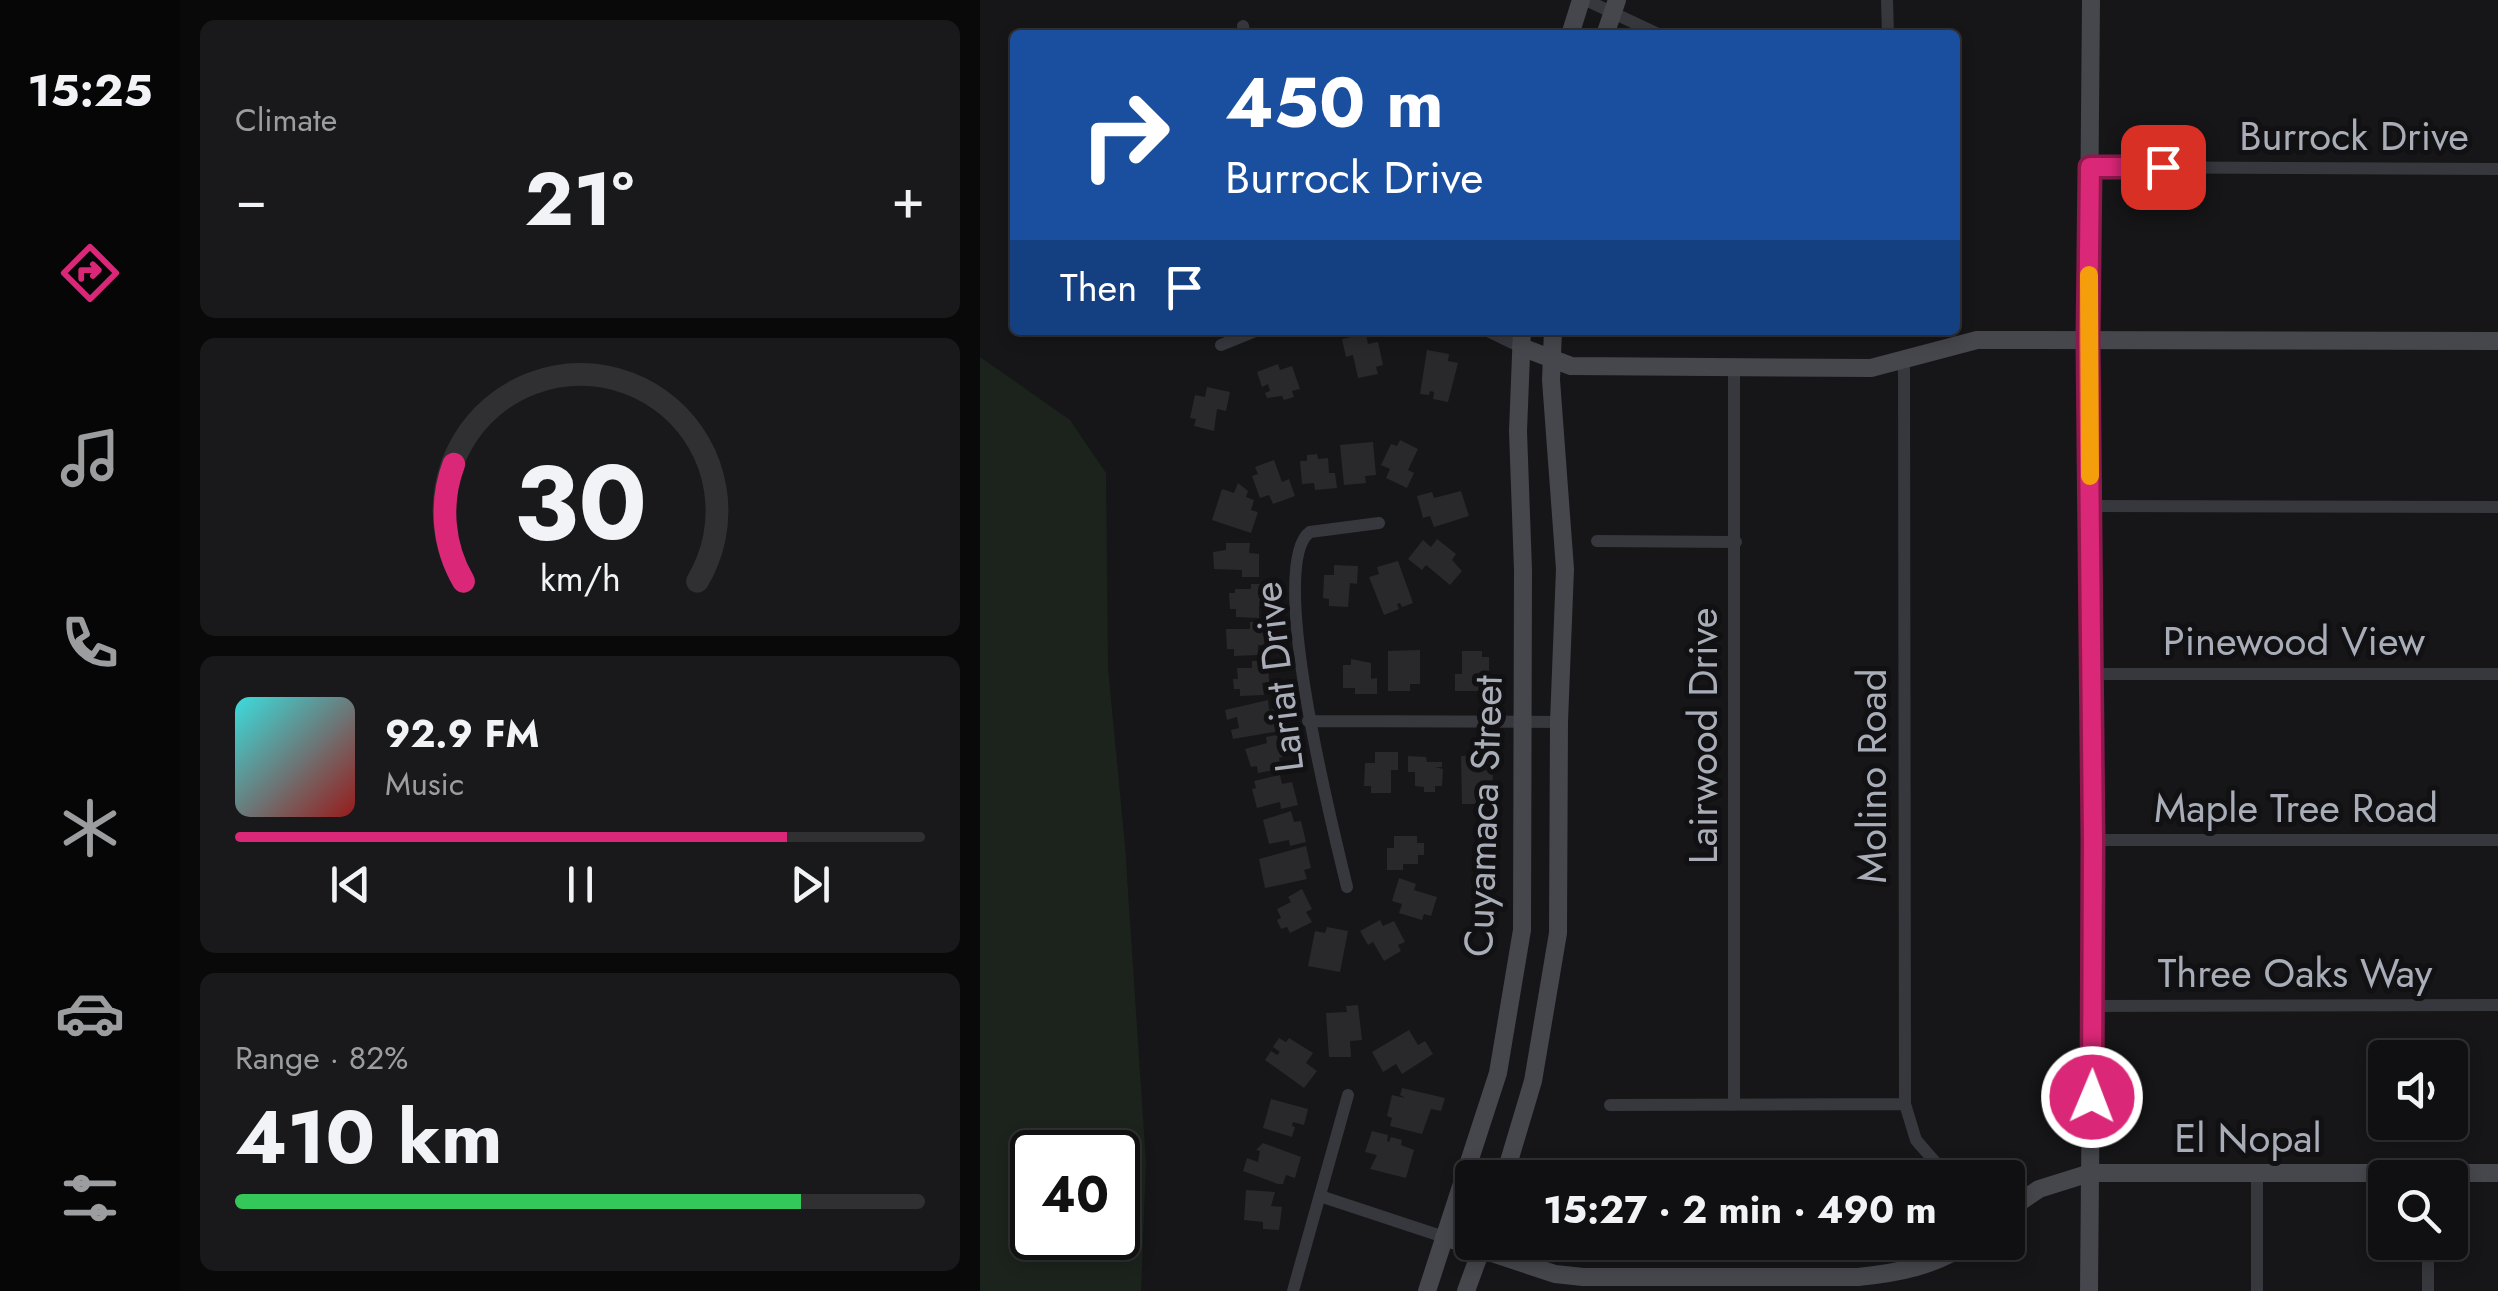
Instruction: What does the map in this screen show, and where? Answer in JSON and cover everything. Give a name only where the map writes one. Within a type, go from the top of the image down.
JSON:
[{"type":"main road","points":[[1572,30],[1583,0]]},
{"type":"main road","points":[[2089,1291],[2093,840],[2088,341],[2091,0]]},
{"type":"main road","name":"Cuyamaca Street","points":[[1509,1160],[1532,1081],[1558,933],[1559,722],[1565,569],[1553,335]]},
{"type":"main road","points":[[1522,339],[1551,359],[1570,366],[1734,368],[1872,368],[1978,340],[2498,341]]},
{"type":"main road","name":"Cuyamaca Street","points":[[1426,1291],[1498,1073],[1522,930],[1523,532],[1518,431],[1522,339]]},
{"type":"main road","name":"El Nopal","points":[[2025,1199],[2040,1189],[2090,1173],[2368,1174]]},
{"type":"main road","name":"El Nopal","points":[[2468,1174],[2498,1173]]},
{"type":"main road","points":[[1444,1238],[1455,1240]]},
{"type":"main road","points":[[1466,1291],[1478,1260]]},
{"type":"main road","points":[[1519,1260],[1555,1274],[1583,1277],[1858,1277],[1896,1273],[1938,1260]]},
{"type":"street","points":[[1583,0],[1614,6],[1652,30]]},
{"type":"street","points":[[1887,0],[1888,30]]},
{"type":"street","name":"Burrock Drive","points":[[2090,167],[2498,169]]},
{"type":"street","points":[[1221,345],[1246,335]]},
{"type":"street","name":"Molino Road","points":[[1904,360],[1905,1104],[1916,1140],[1933,1160]]},
{"type":"street","name":"Lairwood Drive","points":[[1734,368],[1734,1105]]},
{"type":"street","points":[[2090,506],[2498,507]]},
{"type":"street","name":"Lariat Drive","points":[[1347,887],[1308,721],[1295,571],[1298,545],[1310,532],[1379,522]]},
{"type":"street","points":[[1597,542],[1736,542]]},
{"type":"street","name":"Pinewood View","points":[[2091,674],[2498,674]]},
{"type":"street","points":[[1308,721],[1559,722]]},
{"type":"street","name":"Maple Tree Road","points":[[2093,840],[2498,840]]},
{"type":"street","name":"Three Oaks Way","points":[[2092,1006],[2498,1005]]},
{"type":"street","points":[[1292,1291],[1348,1095]]},
{"type":"street","points":[[1610,1105],[1905,1104]]},
{"type":"street","points":[[2257,1172],[2257,1291]]},
{"type":"street","points":[[1320,1196],[1444,1238]]},
{"type":"street","points":[[2428,1260],[2428,1291]]},
{"type":"shaded area","points":[[980,357],[1070,420],[1106,473],[1108,668],[1125,846],[1146,1163],[1141,1291],[980,1291]]},
{"type":"building","points":[[1366,335],[1368,344],[1378,342],[1383,365],[1376,367],[1378,374],[1358,378],[1353,355],[1346,357],[1342,339]]},
{"type":"building","points":[[1427,350],[1449,354],[1448,361],[1458,363],[1448,402],[1433,399],[1434,392],[1420,394]]},
{"type":"building","points":[[1278,364],[1280,370],[1292,366],[1300,389],[1292,391],[1294,397],[1267,398],[1268,384],[1262,387],[1257,372]]},
{"type":"building","points":[[1207,387],[1230,392],[1226,411],[1217,409],[1214,431],[1194,426],[1196,419],[1190,418],[1195,395],[1205,397]]},
{"type":"building","points":[[1400,440],[1418,449],[1408,470],[1414,473],[1407,488],[1386,478],[1390,469],[1381,465],[1391,444],[1397,446]]},
{"type":"building","points":[[1373,442],[1376,475],[1365,476],[1366,483],[1344,485],[1340,445]]},
{"type":"building","points":[[1317,454],[1318,459],[1328,458],[1329,473],[1335,473],[1337,488],[1315,490],[1314,483],[1302,484],[1300,461]]},
{"type":"building","points":[[1274,460],[1282,482],[1289,479],[1295,496],[1273,504],[1269,495],[1260,498],[1252,476],[1258,474],[1255,467]]},
{"type":"building","points":[[1238,483],[1248,491],[1246,497],[1254,500],[1251,510],[1258,512],[1251,533],[1212,520],[1222,489],[1234,493]]},
{"type":"building","points":[[1461,491],[1469,516],[1434,527],[1430,516],[1423,518],[1417,496],[1432,492],[1434,498]]},
{"type":"building","points":[[1437,539],[1456,554],[1452,560],[1462,571],[1450,585],[1426,565],[1422,570],[1408,559],[1423,540],[1431,547]]},
{"type":"building","points":[[1226,543],[1250,543],[1249,553],[1259,554],[1259,577],[1242,577],[1242,570],[1214,569],[1213,552],[1226,550]]},
{"type":"building","points":[[1398,561],[1413,603],[1402,607],[1397,604],[1399,609],[1384,615],[1369,577],[1379,574],[1377,567]]},
{"type":"building","points":[[1334,565],[1358,566],[1357,584],[1350,583],[1348,607],[1329,606],[1329,599],[1323,598],[1324,575],[1334,575]]},
{"type":"building","points":[[1251,584],[1267,584],[1267,606],[1259,606],[1259,618],[1236,617],[1236,609],[1230,609],[1229,593],[1251,589]]},
{"type":"building","points":[[1250,622],[1267,622],[1268,645],[1258,645],[1258,655],[1234,656],[1234,649],[1227,649],[1226,629],[1250,629]]},
{"type":"building","points":[[1420,650],[1420,684],[1410,684],[1410,691],[1388,691],[1388,651]]},
{"type":"building","points":[[1462,651],[1482,651],[1482,657],[1489,657],[1489,681],[1479,681],[1478,691],[1455,691],[1455,674],[1462,674]]},
{"type":"building","points":[[1351,659],[1371,663],[1371,679],[1377,678],[1377,694],[1355,694],[1355,688],[1343,688],[1343,665],[1351,665]]},
{"type":"building","points":[[1268,660],[1269,682],[1262,683],[1264,695],[1240,696],[1240,689],[1234,689],[1237,668],[1252,668],[1252,661]]},
{"type":"building","points":[[1268,700],[1269,710],[1276,709],[1280,731],[1233,739],[1231,730],[1239,728],[1237,717],[1227,720],[1225,710]]},
{"type":"building","points":[[1282,734],[1286,756],[1279,758],[1281,769],[1258,773],[1257,766],[1251,767],[1245,749],[1267,743],[1266,737]]},
{"type":"building","points":[[1375,752],[1398,752],[1398,770],[1391,770],[1391,793],[1371,793],[1371,786],[1364,786],[1365,763],[1375,763]]},
{"type":"building","points":[[1483,755],[1483,762],[1493,762],[1492,804],[1462,804],[1461,756]]},
{"type":"building","points":[[1408,756],[1442,762],[1442,767],[1435,767],[1443,769],[1442,786],[1435,786],[1435,792],[1424,792],[1424,787],[1415,786],[1415,772],[1408,772]]},
{"type":"building","points":[[1280,775],[1282,784],[1292,782],[1298,805],[1281,809],[1280,802],[1257,808],[1254,781]]},
{"type":"building","points":[[1291,811],[1294,822],[1301,821],[1306,842],[1290,846],[1289,840],[1269,844],[1263,820]]},
{"type":"building","points":[[1394,836],[1417,836],[1417,843],[1424,843],[1424,855],[1418,855],[1418,864],[1403,864],[1403,870],[1387,870],[1387,848],[1394,848]]},
{"type":"building","points":[[1306,846],[1311,868],[1304,870],[1307,879],[1265,888],[1259,859]]},
{"type":"building","points":[[1399,878],[1416,884],[1414,890],[1437,897],[1431,916],[1424,914],[1422,920],[1399,913],[1402,904],[1392,901]]},
{"type":"building","points":[[1302,889],[1312,909],[1306,912],[1312,922],[1290,933],[1287,927],[1281,929],[1277,909],[1291,902],[1288,897]]},
{"type":"building","points":[[1380,920],[1383,926],[1394,921],[1405,942],[1398,945],[1401,951],[1384,961],[1373,942],[1368,945],[1360,931]]},
{"type":"building","points":[[1327,927],[1348,931],[1340,972],[1308,966],[1315,931],[1325,933]]},
{"type":"building","points":[[1358,1005],[1362,1040],[1350,1041],[1351,1057],[1329,1057],[1326,1013],[1347,1012],[1346,1006]]},
{"type":"building","points":[[1409,1030],[1418,1045],[1425,1041],[1433,1054],[1402,1074],[1396,1064],[1383,1072],[1372,1052]]},
{"type":"building","points":[[1279,1038],[1286,1042],[1289,1038],[1313,1053],[1306,1063],[1317,1071],[1304,1088],[1265,1060],[1271,1051],[1277,1055],[1280,1052],[1273,1047]]},
{"type":"building","points":[[1402,1088],[1445,1098],[1441,1111],[1431,1109],[1422,1134],[1390,1126],[1392,1118],[1387,1116],[1392,1095],[1405,1098],[1400,1095]]},
{"type":"building","points":[[1271,1099],[1308,1109],[1304,1125],[1293,1122],[1292,1137],[1263,1128]]},
{"type":"building","points":[[1372,1131],[1388,1135],[1389,1142],[1391,1137],[1402,1140],[1401,1145],[1414,1150],[1406,1178],[1370,1169],[1377,1155],[1365,1152]]},
{"type":"building","points":[[1263,1143],[1301,1157],[1295,1178],[1286,1175],[1283,1184],[1278,1184],[1243,1171],[1247,1158],[1258,1162],[1260,1151],[1256,1150]]},
{"type":"building","points":[[1246,1190],[1275,1192],[1271,1206],[1282,1207],[1279,1230],[1263,1229],[1263,1222],[1244,1220]]},
{"type":"slow traffic","points":[[2089,275],[2090,476]]},
{"type":"route","points":[[2092,1097],[2090,167],[2163,167]]}]
